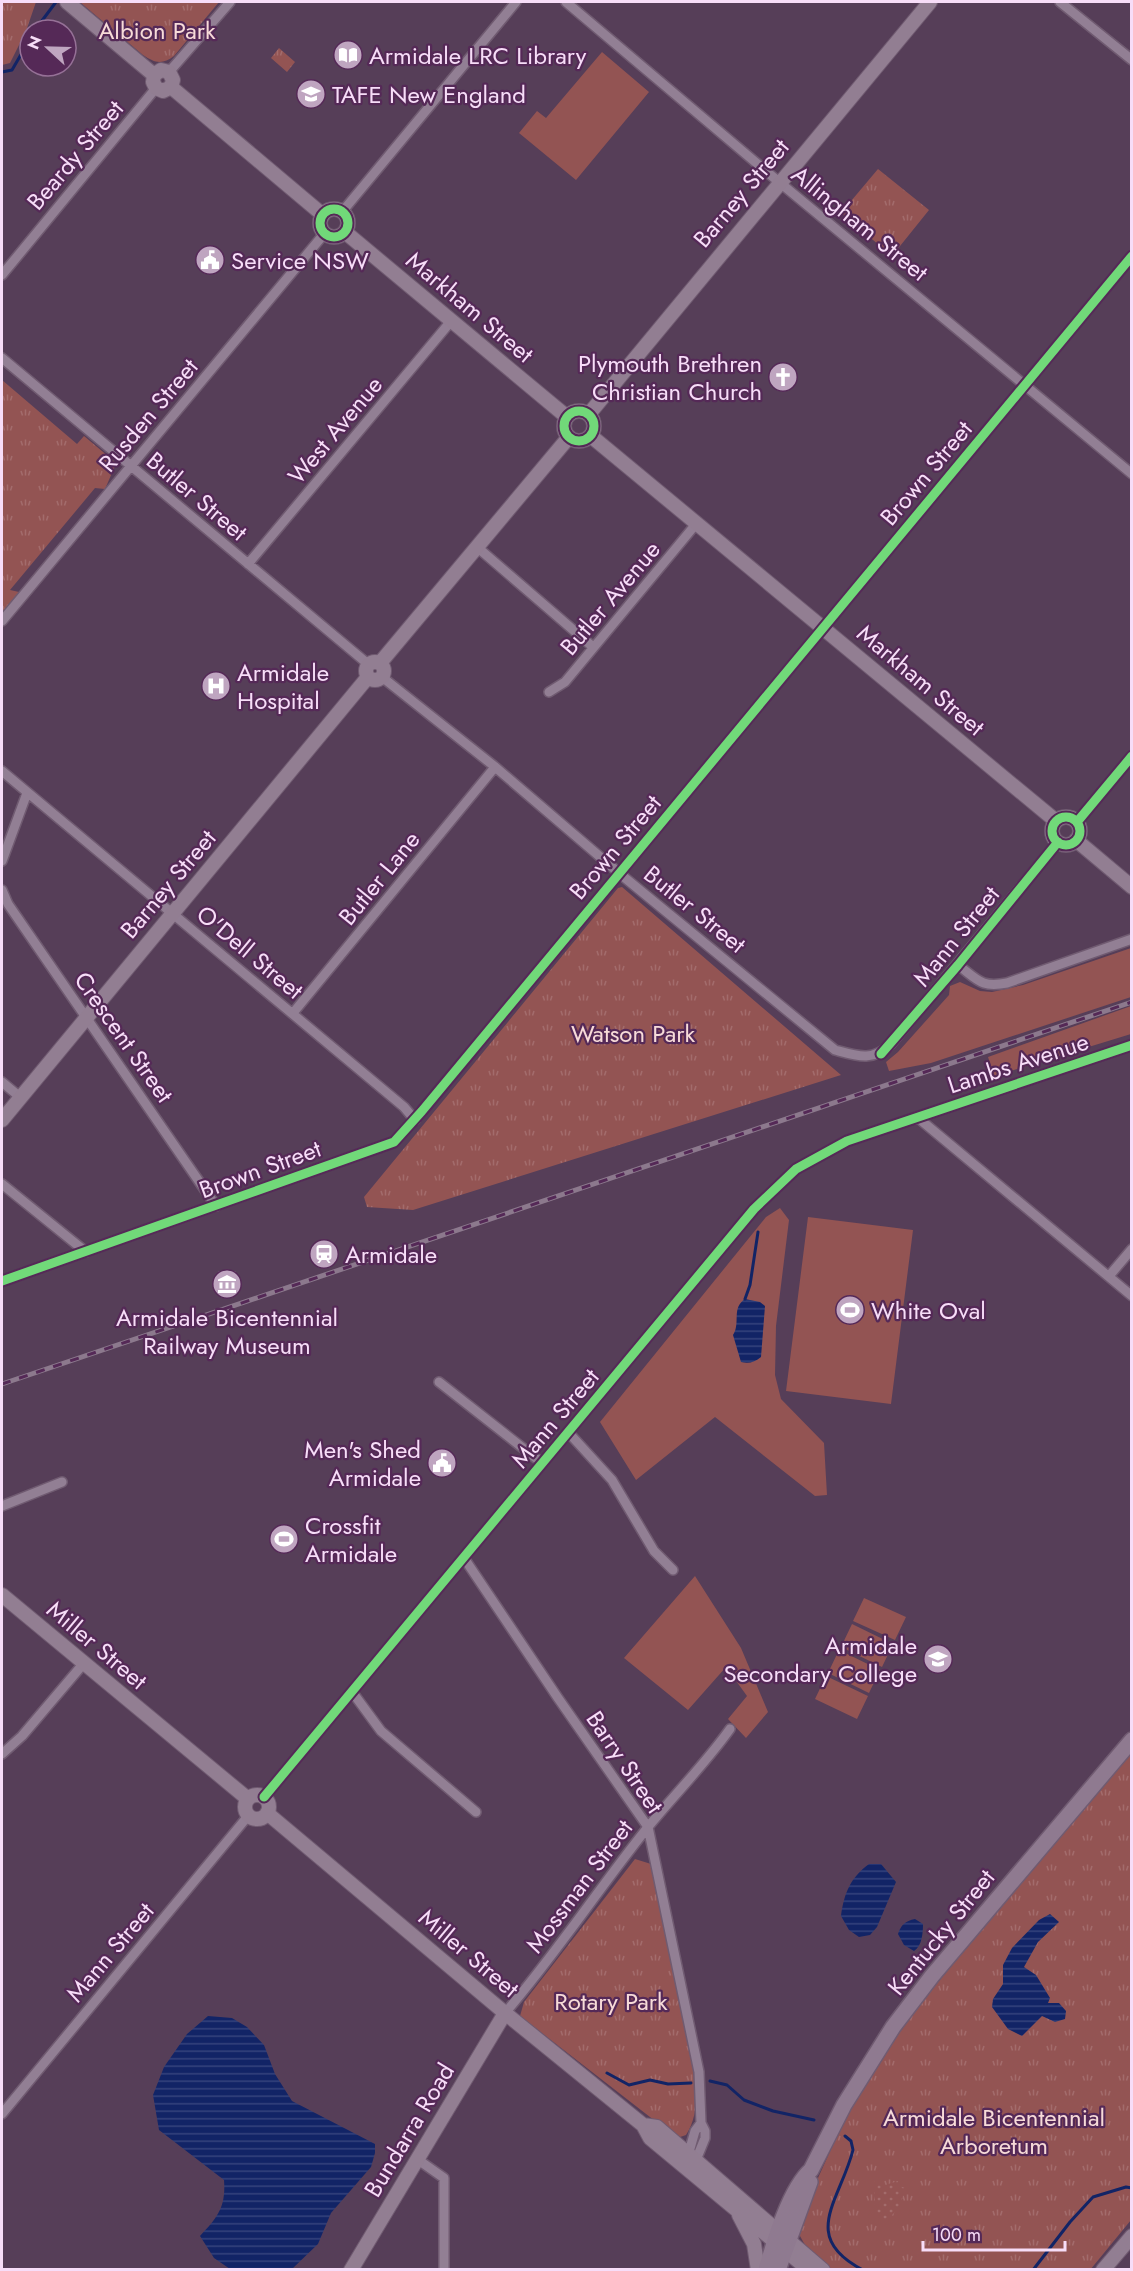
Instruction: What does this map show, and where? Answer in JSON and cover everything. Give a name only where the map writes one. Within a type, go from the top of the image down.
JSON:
[{"type":"main road","name":"Kentucky Street","points":[[782,2239],[811,2181],[811,2170],[844,2106],[893,2028],[932,1976],[1131,1740]]},
{"type":"main road","points":[[766,2270],[782,2239]]},
{"type":"main road","points":[[778,2270],[782,2239]]},
{"type":"street","points":[[67,2],[155,81],[163,91],[171,87],[173,80],[170,72]]},
{"type":"street","points":[[170,72],[230,2]]},
{"type":"street","points":[[342,212],[516,2]]},
{"type":"street","name":"Allingham Street","points":[[566,2],[1131,474]]},
{"type":"street","name":"Barney Street","points":[[589,414],[930,2]]},
{"type":"street","points":[[1060,2],[1131,60]]},
{"type":"street","points":[[155,81],[161,70],[170,72]]},
{"type":"street","name":"Beardy Street","points":[[2,275],[155,81]]},
{"type":"street","points":[[171,87],[323,215]]},
{"type":"street","points":[[334,209],[342,212],[348,221],[345,232],[335,238],[324,234],[320,224],[323,215],[334,209]]},
{"type":"street","name":"Markham Street","points":[[345,232],[567,417]]},
{"type":"street","name":"Rusden Street","points":[[2,621],[324,234]]},
{"type":"street","name":"Brown Street","points":[[2,1281],[394,1142],[1131,256]]},
{"type":"street","name":"West Avenue","points":[[248,564],[452,321]]},
{"type":"street","name":"Butler Street","points":[[2,358],[375,670],[495,767],[619,873],[835,1050],[860,1057],[881,1054]]},
{"type":"street","points":[[578,411],[589,414],[594,425],[591,436],[580,441],[569,437],[564,427],[567,417],[578,411]]},
{"type":"street","name":"Markham Street","points":[[591,436],[1056,821]]},
{"type":"street","name":"Barney Street","points":[[2,1120],[569,437]]},
{"type":"street","name":"Butler Avenue","points":[[549,692],[565,682],[696,524]]},
{"type":"street","points":[[477,547],[593,647]]},
{"type":"street","points":[[1077,822],[1131,756]]},
{"type":"street","name":"Butler Lane","points":[[293,1013],[495,767]]},
{"type":"street","name":"O'Dell Street","points":[[2,771],[293,1013],[404,1107],[415,1119]]},
{"type":"street","points":[[2,861],[27,793]]},
{"type":"street","points":[[1068,817],[1077,822],[1080,831],[1076,840],[1066,844],[1058,842],[1052,830],[1056,821],[1068,817]]},
{"type":"street","points":[[1076,840],[1131,887]]},
{"type":"street","name":"Mann Street","points":[[881,1054],[958,965],[1058,842]]},
{"type":"street","name":"Crescent Street","points":[[2,890],[8,904],[216,1206]]},
{"type":"street","points":[[958,965],[984,984],[992,986],[1007,983],[1131,939]]},
{"type":"street","name":"Lambs Avenue","points":[[917,1117],[1131,1045]]},
{"type":"street","points":[[2,1082],[20,1097]]},
{"type":"street","points":[[917,1117],[1131,1296]]},
{"type":"street","name":"Mann Street","points":[[264,1797],[353,1694],[754,1209],[796,1169],[846,1141],[917,1117]]},
{"type":"street","points":[[2,1184],[86,1252]]},
{"type":"street","points":[[1109,1276],[1131,1249]]},
{"type":"street","points":[[439,1383],[542,1463]]},
{"type":"street","points":[[568,1432],[612,1480],[654,1551],[673,1570]]},
{"type":"street","points":[[2,1506],[62,1482]]},
{"type":"street","name":"Barry Street","points":[[464,1558],[648,1827],[699,2072],[701,2123],[695,2131],[690,2163]]},
{"type":"street","name":"Miller Street","points":[[2,1595],[248,1798]]},
{"type":"street","points":[[2,1754],[22,1736],[84,1663]]},
{"type":"street","points":[[353,1694],[381,1731],[476,1812]]},
{"type":"street","name":"Mossman Street","points":[[505,2013],[583,1916],[648,1827],[707,1760],[730,1729]]},
{"type":"street","points":[[256,1795],[264,1797],[268,1805],[267,1813],[258,1819],[248,1816],[244,1807],[248,1798],[256,1795]]},
{"type":"street","name":"Miller Street","points":[[267,1813],[505,2013],[643,2125],[657,2127],[737,2209],[782,2239]]},
{"type":"street","name":"Mann Street","points":[[2,2114],[248,1816]]},
{"type":"street","name":"Bundarra Road","points":[[351,2270],[505,2013]]},
{"type":"street","points":[[417,2159],[444,2178],[444,2270]]},
{"type":"street","name":"Miller Street","points":[[690,2163],[782,2239]]},
{"type":"street","points":[[737,2209],[753,2244],[758,2270]]},
{"type":"street","points":[[1102,2270],[1131,2236]]},
{"type":"street","points":[[782,2239],[809,2270]]},
{"type":"street","points":[[782,2239],[823,2270]]},
{"type":"green space","points":[[2,2],[36,2],[30,18],[18,18],[18,47],[10,63],[2,65]]},
{"type":"green space","name":"Albion Park","points":[[82,2],[219,2],[174,56],[166,61],[158,62],[143,55]]},
{"type":"green space","points":[[279,48],[295,62],[287,72],[271,58]]},
{"type":"green space","points":[[602,52],[649,92],[576,180],[519,133],[537,111],[546,118]]},
{"type":"green space","points":[[878,169],[929,210],[892,256],[841,213]]},
{"type":"green space","points":[[2,380],[77,444],[84,436],[115,462],[115,466],[105,489],[95,488],[10,590],[19,592],[2,613]]},
{"type":"green space","name":"Watson Park","points":[[622,887],[841,1075],[413,1210],[367,1207],[364,1197],[618,888]]},
{"type":"green space","points":[[1131,948],[1131,997],[931,1063],[889,1071],[886,1062],[898,1052],[949,995],[950,986],[960,982],[980,991],[992,992],[1023,985]]},
{"type":"green space","points":[[1131,1006],[1131,1034],[994,1076],[988,1057]]},
{"type":"green space","points":[[780,1208],[789,1220],[776,1326],[775,1375],[781,1399],[824,1443],[827,1495],[815,1496],[715,1417],[636,1480],[600,1422],[766,1217]]},
{"type":"green space","name":"White Oval","points":[[808,1217],[913,1230],[891,1404],[786,1391]]},
{"type":"green space","points":[[695,1576],[741,1648],[768,1712],[746,1738],[728,1719],[747,1696],[726,1667],[688,1710],[624,1658]]},
{"type":"green space","points":[[864,1598],[906,1617],[895,1640],[853,1621]]},
{"type":"green space","points":[[852,1624],[893,1644],[882,1667],[841,1647]]},
{"type":"green space","points":[[839,1650],[880,1670],[869,1693],[828,1673]]},
{"type":"green space","points":[[826,1676],[868,1696],[857,1719],[815,1699]]},
{"type":"green space","name":"Armidale Bicentennial Arboretum","points":[[1131,1752],[1131,2220],[1090,2270],[830,2269],[805,2245],[800,2236],[799,2226],[851,2105],[902,2025]]},
{"type":"green space","name":"Rotary Park","points":[[635,1859],[651,1864],[695,2072],[696,2104],[693,2120],[686,2135],[677,2138],[520,2016],[524,2002]]},
{"type":"green space","points":[[878,2180],[878,2184],[882,2186],[898,2181],[899,2186],[905,2188],[900,2207],[886,2221],[880,2220],[875,2206],[874,2182]]},
{"type":"shaded area","points":[[745,1299],[760,1302],[765,1306],[761,1357],[747,1363],[741,1362],[733,1335],[738,1307]]},
{"type":"shaded area","points":[[869,1864],[881,1864],[896,1882],[877,1927],[870,1935],[859,1937],[849,1930],[841,1916],[849,1886],[857,1874]]},
{"type":"shaded area","points":[[1050,1914],[1059,1922],[1038,1942],[1024,1967],[1036,1975],[1050,1998],[1048,2003],[1059,2003],[1066,2011],[1065,2019],[1055,2022],[1042,2016],[1022,2036],[1008,2029],[992,2007],[993,1999],[1003,1984],[1003,1965],[1012,1948],[1039,1920]]},
{"type":"shaded area","points":[[915,1919],[923,1924],[923,1928],[920,1943],[914,1951],[904,1945],[898,1934],[904,1924]]},
{"type":"shaded area","points":[[208,2016],[232,2018],[247,2027],[264,2045],[275,2074],[292,2101],[375,2144],[371,2167],[331,2213],[318,2244],[292,2269],[230,2269],[214,2258],[200,2236],[220,2211],[224,2197],[224,2180],[159,2130],[153,2095],[164,2067],[187,2034]]},
{"type":"waterway","points":[[44,18],[56,2]]},
{"type":"waterway","points":[[2,72],[12,70],[18,60]]},
{"type":"waterway","points":[[745,1299],[750,1285],[758,1232]]},
{"type":"waterway","points":[[607,2073],[629,2085],[650,2080],[668,2084],[691,2083]]},
{"type":"waterway","points":[[710,2081],[727,2085],[744,2100],[773,2111],[814,2120]]},
{"type":"waterway","points":[[845,2136],[851,2141],[853,2150],[829,2217],[828,2231],[833,2244],[844,2257],[863,2270]]},
{"type":"waterway","points":[[1033,2270],[1070,2222],[1093,2197],[1126,2187],[1132,2188]]},
{"type":"railway","points":[[2,1384],[1132,1002]]},
{"type":"cycle path","points":[[334,209],[344,213],[348,223],[344,233],[334,237],[324,233],[320,223],[324,213],[334,209]]},
{"type":"cycle path","points":[[2,1281],[394,1142],[1132,256]]},
{"type":"cycle path","points":[[579,411],[585,412],[593,420],[594,426],[593,432],[585,440],[579,441],[573,440],[565,432],[564,426],[565,420],[573,412],[579,411]]},
{"type":"cycle path","points":[[1077,822],[1132,756]]},
{"type":"cycle path","points":[[1066,817],[1076,821],[1080,831],[1076,841],[1066,845],[1056,841],[1052,831],[1056,821],[1066,817]]},
{"type":"cycle path","points":[[881,1054],[958,965],[1058,842]]},
{"type":"cycle path","points":[[264,1797],[754,1209],[796,1169],[847,1141],[1132,1045]]},
{"type":"place","name":"Armidale LRC Library","points":[[348,55]]},
{"type":"place","name":"TAFE New England","points":[[311,94]]},
{"type":"place","name":"Service NSW","points":[[210,260]]},
{"type":"place","name":"Plymouth Brethren Christian Church","points":[[783,377]]},
{"type":"place","name":"Armidale Hospital","points":[[216,686]]},
{"type":"place","name":"Armidale","points":[[324,1254]]},
{"type":"place","name":"Armidale Bicentennial Railway Museum","points":[[227,1284]]},
{"type":"place","name":"White Oval","points":[[850,1310]]},
{"type":"place","name":"Men's Shed Armidale","points":[[442,1463]]},
{"type":"place","name":"Crossfit Armidale","points":[[284,1539]]},
{"type":"place","name":"Armidale Secondary College","points":[[938,1659]]}]
